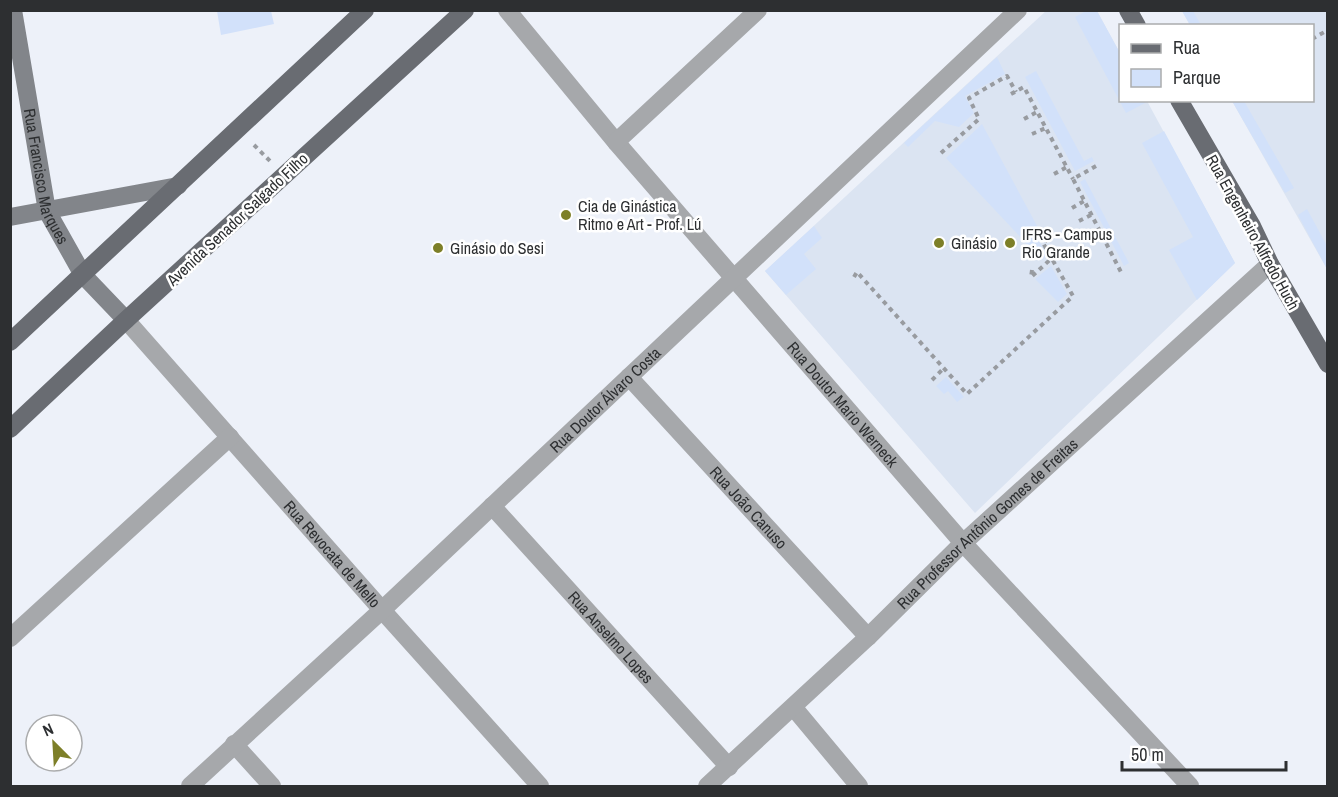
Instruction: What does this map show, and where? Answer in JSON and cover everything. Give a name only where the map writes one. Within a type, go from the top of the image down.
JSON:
[{"type":"main road","points":[[10,342],[364,10]]},
{"type":"main road","name":"Avenida Senador Salgado Filho","points":[[10,429],[465,10]]},
{"type":"main road","points":[[1128,10],[1136,24]]},
{"type":"main road","name":"Rua Engenheiro Alfredo Huch","points":[[1180,102],[1328,364]]},
{"type":"street","name":"Rua Francisco Marques","points":[[13,10],[46,211],[84,275],[126,320]]},
{"type":"street","name":"Rua Doutor Mario Werneck","points":[[507,10],[616,142],[963,543],[1190,786]]},
{"type":"street","points":[[616,142],[758,10]]},
{"type":"street","name":"Rua Doutor Álvaro Costa","points":[[190,786],[382,610],[1018,10]]},
{"type":"street","points":[[10,217],[178,186]]},
{"type":"street","name":"Rua Professor Antônio Gomes de Freitas","points":[[707,786],[794,708],[963,543],[1270,264]]},
{"type":"street","name":"Rua Revocata de Mello","points":[[126,320],[540,786]]},
{"type":"street","name":"Rua João Canuso","points":[[629,377],[868,637]]},
{"type":"street","points":[[10,638],[230,437]]},
{"type":"street","name":"Rua Anselmo Lopes","points":[[492,506],[729,767]]},
{"type":"street","points":[[794,708],[860,786]]},
{"type":"street","points":[[234,744],[272,786]]},
{"type":"path","points":[[1314,38],[1328,30]]},
{"type":"path","points":[[941,153],[979,118],[969,98],[1007,76],[1013,93],[1024,87],[1122,274]]},
{"type":"path","points":[[1024,119],[1037,112]]},
{"type":"path","points":[[1032,134],[1046,128]]},
{"type":"path","points":[[254,145],[267,158]]},
{"type":"path","points":[[1073,179],[1096,166]]},
{"type":"path","points":[[1054,174],[1066,167]]},
{"type":"path","points":[[1072,207],[1084,201]]},
{"type":"path","points":[[1079,221],[1091,215]]},
{"type":"path","points":[[854,277],[857,272],[967,393],[1073,296],[1043,243],[1048,239]]},
{"type":"path","points":[[1032,270],[1031,277],[1052,258]]},
{"type":"path","points":[[932,380],[944,368]]},
{"type":"shaded area","name":"IFRS - Campus Rio Grande","points":[[1047,10],[1097,11],[1119,51],[1119,102],[1148,102],[1235,263],[975,513],[765,271]]},
{"type":"shaded area","points":[[1182,11],[1327,11],[1327,269],[1233,102],[1314,102],[1314,24],[1189,24]]},
{"type":"green space","points":[[217,11],[271,11],[274,24],[221,35]]},
{"type":"green space","points":[[1086,11],[1097,11],[1119,51],[1119,100],[1075,17]]},
{"type":"green space","points":[[1182,11],[1193,11],[1200,24],[1189,24]]},
{"type":"green space","points":[[997,57],[1005,74],[965,96],[974,113],[959,127],[935,121],[908,147],[904,143]]},
{"type":"green space","points":[[1036,71],[1084,161],[1092,157],[1094,161],[1075,171],[1025,77]]},
{"type":"green space","points":[[1120,102],[1147,102],[1126,113]]},
{"type":"green space","points":[[1233,102],[1245,102],[1294,188],[1285,193]]},
{"type":"green space","points":[[982,124],[1042,235],[1038,239],[1047,256],[1042,260],[946,158]]},
{"type":"green space","points":[[1164,131],[1235,263],[1197,300],[1169,250],[1193,237],[1142,143]]},
{"type":"green space","points":[[1085,179],[1129,263],[1124,266],[1080,182]]},
{"type":"green space","points":[[1307,209],[1327,246],[1327,269],[1298,215]]},
{"type":"green space","points":[[814,226],[822,238],[804,254],[816,269],[786,295],[765,271]]},
{"type":"green space","points":[[1051,266],[1067,294],[1058,302],[1035,279]]},
{"type":"green space","points":[[946,377],[964,397],[957,402],[948,391],[944,394],[936,386]]},
{"type":"place","name":"Cia de Ginástica Ritmo e Art - Prof. Lú","points":[[566,215]]},
{"type":"place","name":"Ginásio","points":[[939,243]]},
{"type":"place","name":"IFRS - Campus Rio Grande","points":[[1010,243]]},
{"type":"place","name":"Ginásio do Sesi","points":[[438,248]]}]
